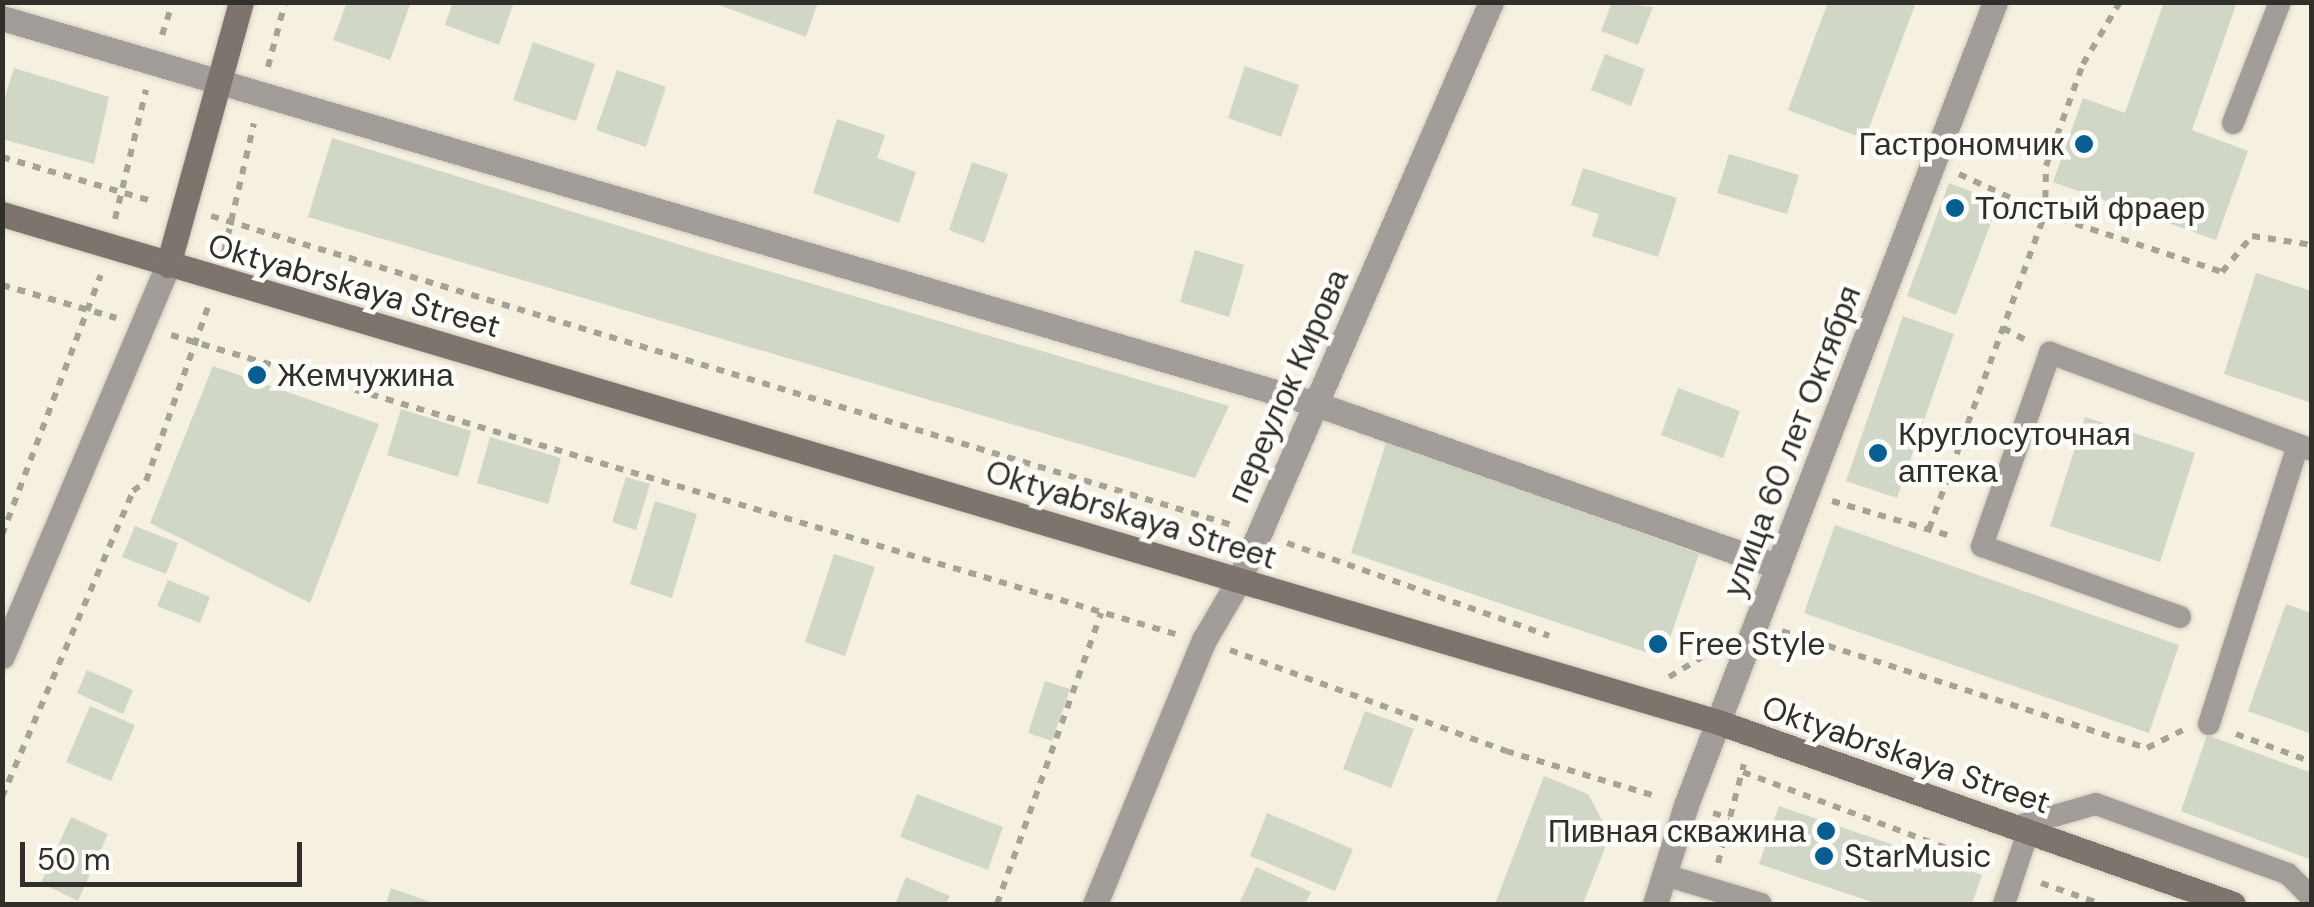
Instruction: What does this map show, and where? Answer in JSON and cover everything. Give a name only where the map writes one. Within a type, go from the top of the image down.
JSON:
[{"type":"main road","points":[[168,265],[242,2]]},
{"type":"main road","name":"Oktyabrskaya Street","points":[[2,214],[1718,722],[2233,904]]},
{"type":"street","name":"переулок Кирова","points":[[1095,904],[1204,640],[1238,582],[1491,2]]},
{"type":"street","name":"улица 60 лет Октября","points":[[1655,904],[1686,805],[1995,2]]},
{"type":"street","points":[[2,18],[1316,404],[1778,566]]},
{"type":"street","points":[[2,656],[168,265]]},
{"type":"lane","points":[[2233,123],[2280,2]]},
{"type":"lane","points":[[2180,617],[1982,546],[2050,353],[2305,448],[2209,724]]},
{"type":"lane","points":[[2004,904],[2022,830],[2096,804],[2288,874],[2312,898]]},
{"type":"lane","points":[[1665,875],[1761,904]]},
{"type":"path","points":[[2,797],[133,491],[146,481],[196,342],[218,280],[285,2]]},
{"type":"path","points":[[1806,494],[1929,529],[2045,214],[2046,166],[2064,115],[2083,64],[2120,2]]},
{"type":"path","points":[[2,158],[232,221],[1259,533],[1556,638]]},
{"type":"path","points":[[2045,214],[2222,272],[2252,236],[2312,245]]},
{"type":"path","points":[[2,285],[1101,612],[1142,628],[1204,640],[1506,751],[1729,818]]},
{"type":"path","points":[[997,904],[1101,612]]},
{"type":"path","points":[[1649,671],[1668,678],[1756,624],[2147,748],[2201,721],[2312,762]]},
{"type":"path","points":[[1743,772],[2101,904]]},
{"type":"building","points":[[347,2],[411,2],[390,60],[333,40]]},
{"type":"building","points":[[453,2],[514,2],[499,45],[445,25]]},
{"type":"building","points":[[711,2],[818,2],[806,37]]},
{"type":"building","points":[[1612,2],[1653,7],[1638,45],[1601,31]]},
{"type":"building","points":[[1828,2],[1916,2],[1865,139],[1788,110]]},
{"type":"building","points":[[2164,2],[2237,2],[2192,130],[2248,151],[2216,240],[2053,182],[2083,98],[2125,113]]},
{"type":"building","points":[[533,42],[595,64],[576,121],[513,100]]},
{"type":"building","points":[[1605,54],[1645,69],[1631,106],[1591,90]]},
{"type":"building","points":[[1245,66],[1299,85],[1281,137],[1228,118]]},
{"type":"building","points":[[14,68],[109,97],[94,164],[2,139],[2,106]]},
{"type":"building","points":[[617,70],[666,87],[646,147],[596,130]]},
{"type":"building","points":[[837,119],[885,135],[877,158],[916,172],[899,223],[813,193]]},
{"type":"building","points":[[332,138],[1229,406],[1195,478],[308,217]]},
{"type":"building","points":[[1729,154],[1799,175],[1787,214],[1717,193]]},
{"type":"building","points":[[972,162],[1008,174],[984,243],[949,230]]},
{"type":"building","points":[[1583,168],[1677,198],[1658,257],[1592,236],[1599,214],[1571,205]]},
{"type":"building","points":[[1949,183],[1999,202],[1956,315],[1907,296]]},
{"type":"building","points":[[1195,250],[1244,265],[1229,317],[1180,302]]},
{"type":"building","points":[[2256,273],[2312,291],[2312,403],[2224,374]]},
{"type":"building","points":[[1903,316],[1954,334],[1897,498],[1846,481]]},
{"type":"building","points":[[213,366],[379,424],[310,603],[150,523]]},
{"type":"building","points":[[1678,388],[1740,411],[1723,458],[1661,435]]},
{"type":"building","points":[[401,409],[471,431],[458,477],[387,455]]},
{"type":"building","points":[[2085,417],[2195,453],[2160,562],[2050,526]]},
{"type":"building","points":[[490,437],[561,458],[548,504],[477,483]]},
{"type":"building","points":[[1387,440],[1699,554],[1663,658],[1351,553]]},
{"type":"building","points":[[626,477],[650,484],[636,530],[612,522]]},
{"type":"building","points":[[655,501],[697,514],[672,598],[630,584]]},
{"type":"building","points":[[1835,525],[2179,645],[2149,733],[1804,613]]},
{"type":"building","points":[[135,526],[178,543],[166,574],[122,557]]},
{"type":"building","points":[[834,554],[875,567],[845,656],[805,642]]},
{"type":"building","points":[[168,580],[210,597],[200,623],[157,606]]},
{"type":"building","points":[[2286,604],[2312,613],[2312,734],[2248,711]]},
{"type":"building","points":[[87,670],[133,690],[123,714],[77,693]]},
{"type":"building","points":[[1045,681],[1070,689],[1052,741],[1028,733]]},
{"type":"building","points":[[90,706],[135,725],[111,781],[66,762]]},
{"type":"building","points":[[1365,711],[1414,729],[1391,788],[1343,769]]},
{"type":"building","points":[[2207,735],[2312,773],[2312,860],[2181,811]]},
{"type":"building","points":[[1544,776],[1588,794],[1610,835],[1583,904],[1495,904]]},
{"type":"building","points":[[917,794],[1003,827],[988,870],[900,837]]},
{"type":"building","points":[[1779,806],[1982,875],[1972,904],[1878,904],[1759,864]]},
{"type":"building","points":[[1267,813],[1353,849],[1335,891],[1250,856]]},
{"type":"building","points":[[71,817],[108,834],[78,901],[41,883]]},
{"type":"building","points":[[1256,867],[1311,892],[1305,904],[1239,904]]},
{"type":"building","points":[[906,877],[950,896],[946,904],[895,904]]},
{"type":"building","points":[[391,888],[436,904],[386,904]]},
{"type":"place","name":"Гастрономчик","points":[[2084,144]]},
{"type":"place","name":"Толстый фраер","points":[[1955,208]]},
{"type":"place","name":"Жемчужина","points":[[257,375]]},
{"type":"place","name":"Круглосуточная аптека","points":[[1878,453]]},
{"type":"place","name":"Free Style","points":[[1658,644]]},
{"type":"place","name":"Пивная скважина","points":[[1826,831]]},
{"type":"place","name":"StarMusic","points":[[1824,856]]}]
